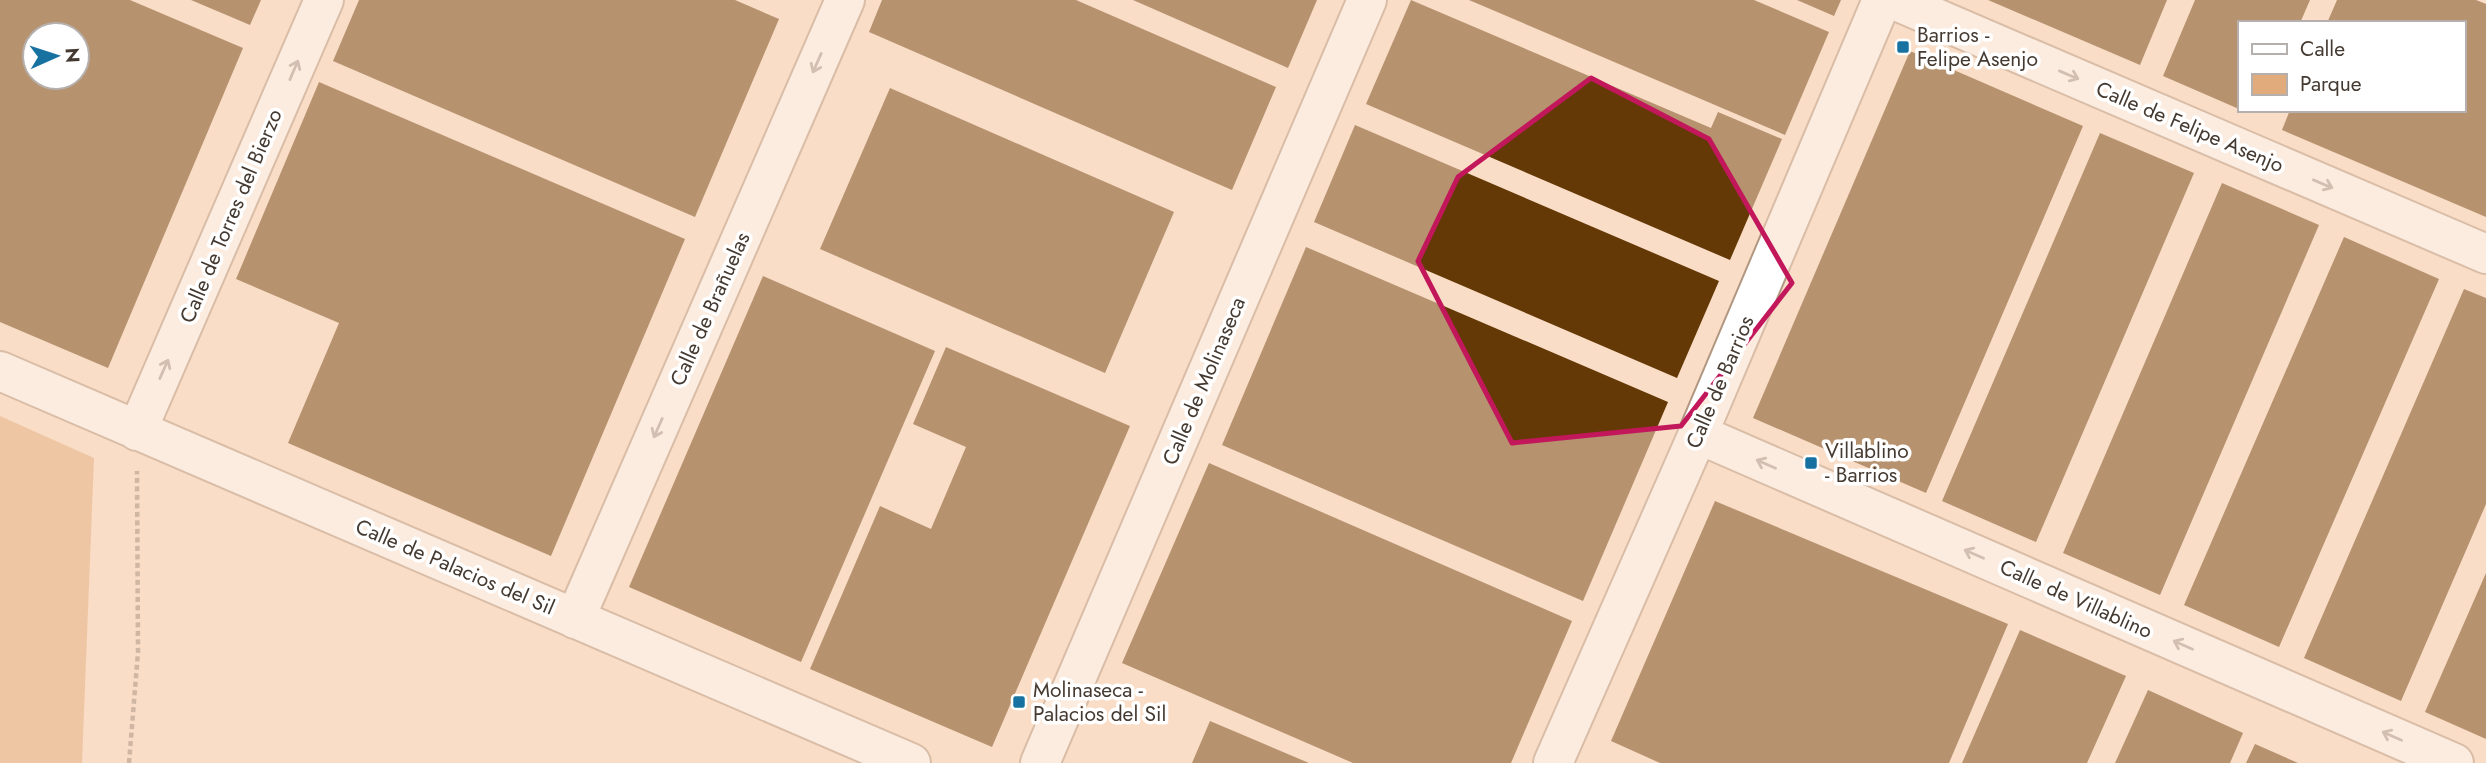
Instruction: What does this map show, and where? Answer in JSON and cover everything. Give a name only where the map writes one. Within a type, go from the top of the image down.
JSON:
[{"type":"street","name":"Calle de Torres del Bierzo","points":[[137,431],[324,0]]},
{"type":"street","name":"Calle de Brañuelas","points":[[575,619],[845,0]]},
{"type":"street","name":"Calle de Molinaseca","points":[[1040,763],[1367,0]]},
{"type":"street","name":"Calle de Barrios","points":[[1553,763],[1698,434],[1882,0]]},
{"type":"street","name":"Calle de Felipe Asenjo","points":[[1894,0],[2486,254]]},
{"type":"street","name":"Calle de Palacios del Sil","points":[[0,371],[911,763]]},
{"type":"street","name":"Calle de Villablino","points":[[1698,434],[2454,763]]},
{"type":"path","points":[[130,763],[138,652],[137,431]]},
{"type":"highlighted area","points":[[1591,78],[1709,139],[1792,283],[1681,426],[1512,443],[1418,261],[1458,177]]},
{"type":"green space","points":[[0,416],[94,458],[82,763],[0,763]]},
{"type":"building","points":[[0,0],[130,0],[243,48],[108,368],[0,322]]},
{"type":"building","points":[[191,0],[261,0],[250,25]]},
{"type":"building","points":[[359,0],[735,0],[779,19],[695,217],[333,61]]},
{"type":"building","points":[[882,0],[1076,0],[1276,87],[1232,190],[869,32]]},
{"type":"building","points":[[1133,0],[1317,0],[1288,68]]},
{"type":"building","points":[[1411,0],[1711,128],[1718,112],[1782,139],[1730,260],[1366,104]]},
{"type":"building","points":[[1469,0],[1754,0],[1829,32],[1785,135]]},
{"type":"building","points":[[1797,0],[1841,0],[1834,16]]},
{"type":"building","points":[[1988,0],[2167,0],[2140,65]]},
{"type":"building","points":[[2195,0],[2310,0],[2301,21],[2238,21],[2238,109],[2163,76]]},
{"type":"building","points":[[2337,0],[2476,0],[2486,4],[2486,217],[2282,130],[2289,112],[2465,112],[2465,21],[2328,21]]},
{"type":"building","points":[[1910,51],[2083,126],[1926,493],[1753,418]]},
{"type":"building","points":[[319,82],[685,239],[551,556],[288,443],[339,323],[236,279]]},
{"type":"building","points":[[890,88],[1174,212],[1105,373],[820,249]]},
{"type":"building","points":[[1355,125],[1719,281],[1677,378],[1314,222]]},
{"type":"building","points":[[2100,133],[2194,173],[2036,542],[1942,501]]},
{"type":"building","points":[[2222,183],[2319,225],[2160,595],[2063,553]]},
{"type":"building","points":[[2344,237],[2439,279],[2279,647],[2184,605]]},
{"type":"building","points":[[1306,247],[1668,402],[1583,601],[1222,445]]},
{"type":"building","points":[[763,276],[935,351],[801,662],[629,587]]},
{"type":"building","points":[[2464,289],[2486,298],[2486,504],[2401,701],[2304,658]]},
{"type":"building","points":[[946,347],[1130,426],[992,747],[810,669],[880,506],[931,529],[966,447],[913,424]]},
{"type":"building","points":[[1209,463],[1572,621],[1511,763],[1353,763],[1122,663]]},
{"type":"building","points":[[1715,501],[2008,624],[1949,763],[1660,763],[1611,741]]},
{"type":"building","points":[[2486,573],[2486,739],[2425,712]]},
{"type":"building","points":[[2020,630],[2126,676],[2087,763],[1962,763]]},
{"type":"building","points":[[2148,690],[2243,733],[2230,763],[2115,763]]},
{"type":"building","points":[[1210,721],[1309,763],[1192,763]]},
{"type":"building","points":[[2255,744],[2298,763],[2246,763]]},
{"type":"place","name":"Barrios - Felipe Asenjo","points":[[1903,47]]},
{"type":"place","name":"Villablino - Barrios","points":[[1811,463]]},
{"type":"place","name":"Molinaseca - Palacios del Sil","points":[[1019,702]]}]
